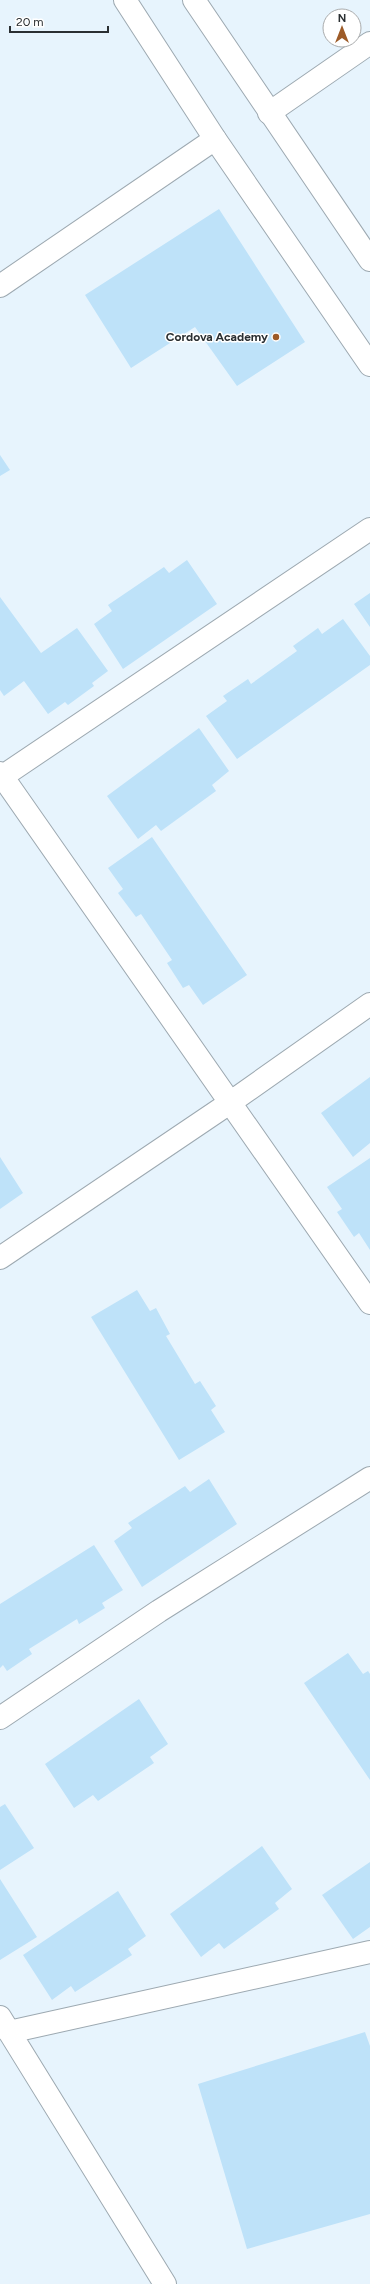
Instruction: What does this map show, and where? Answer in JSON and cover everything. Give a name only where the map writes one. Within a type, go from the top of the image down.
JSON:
[{"type":"street","points":[[125,0],[215,139],[370,365]]},
{"type":"street","points":[[194,0],[269,113],[370,260]]},
{"type":"street","points":[[269,113],[370,43]]},
{"type":"street","points":[[0,286],[215,139]]},
{"type":"street","points":[[370,529],[1,776],[231,1102],[370,1303]]},
{"type":"street","points":[[0,1258],[231,1102],[370,1004]]},
{"type":"street","points":[[0,1718],[159,1611],[370,1478]]},
{"type":"street","points":[[165,2284],[4,2024],[370,1952]]},
{"type":"building","points":[[219,209],[305,342],[237,386],[195,327],[131,368],[85,295]]},
{"type":"building","points":[[0,455],[10,470],[0,476]]},
{"type":"building","points":[[187,560],[217,604],[123,669],[94,624],[112,611],[108,605],[164,567],[169,573]]},
{"type":"building","points":[[370,593],[370,627],[354,604]]},
{"type":"building","points":[[0,597],[41,653],[77,628],[108,671],[92,683],[94,686],[68,705],[65,702],[48,714],[24,681],[4,696],[0,690]]},
{"type":"building","points":[[343,619],[370,656],[370,665],[237,759],[206,716],[227,701],[223,696],[248,679],[251,684],[297,651],[293,646],[318,628],[322,634]]},
{"type":"building","points":[[199,728],[229,771],[212,785],[216,791],[161,831],[156,825],[138,839],[107,796]]},
{"type":"building","points":[[152,837],[247,975],[203,1005],[189,985],[183,988],[167,963],[172,960],[141,914],[136,917],[118,893],[123,889],[108,868]]},
{"type":"building","points":[[370,1077],[370,1143],[353,1157],[321,1113]]},
{"type":"building","points":[[0,1157],[23,1193],[0,1209]]},
{"type":"building","points":[[370,1158],[370,1250],[359,1233],[354,1237],[337,1212],[342,1209],[327,1187]]},
{"type":"building","points":[[137,1290],[150,1311],[156,1308],[170,1334],[166,1336],[195,1384],[200,1381],[216,1406],[211,1410],[225,1432],[179,1460],[91,1317]]},
{"type":"building","points":[[209,1479],[237,1524],[142,1587],[114,1541],[132,1528],[128,1523],[185,1486],[190,1492]]},
{"type":"building","points":[[94,1545],[123,1590],[102,1603],[105,1608],[79,1624],[77,1619],[29,1649],[32,1654],[7,1671],[3,1665],[0,1668],[0,1604]]},
{"type":"building","points":[[348,1653],[363,1674],[368,1671],[370,1674],[370,1780],[304,1683]]},
{"type":"building","points":[[139,1699],[168,1744],[150,1757],[154,1763],[98,1801],[93,1795],[74,1808],[45,1764]]},
{"type":"building","points":[[5,1804],[34,1848],[0,1870],[0,1807]]},
{"type":"building","points":[[262,1846],[292,1889],[275,1903],[279,1909],[224,1949],[219,1943],[201,1957],[170,1914]]},
{"type":"building","points":[[370,1862],[370,1927],[353,1939],[322,1895]]},
{"type":"building","points":[[0,1879],[37,1937],[0,1960]]},
{"type":"building","points":[[118,1891],[146,1936],[128,1949],[132,1955],[75,1992],[71,1986],[52,2000],[23,1955]]},
{"type":"building","points":[[365,2032],[370,2046],[370,2214],[247,2249],[198,2084]]},
{"type":"place","name":"Cordova Academy","points":[[276,337]]}]
